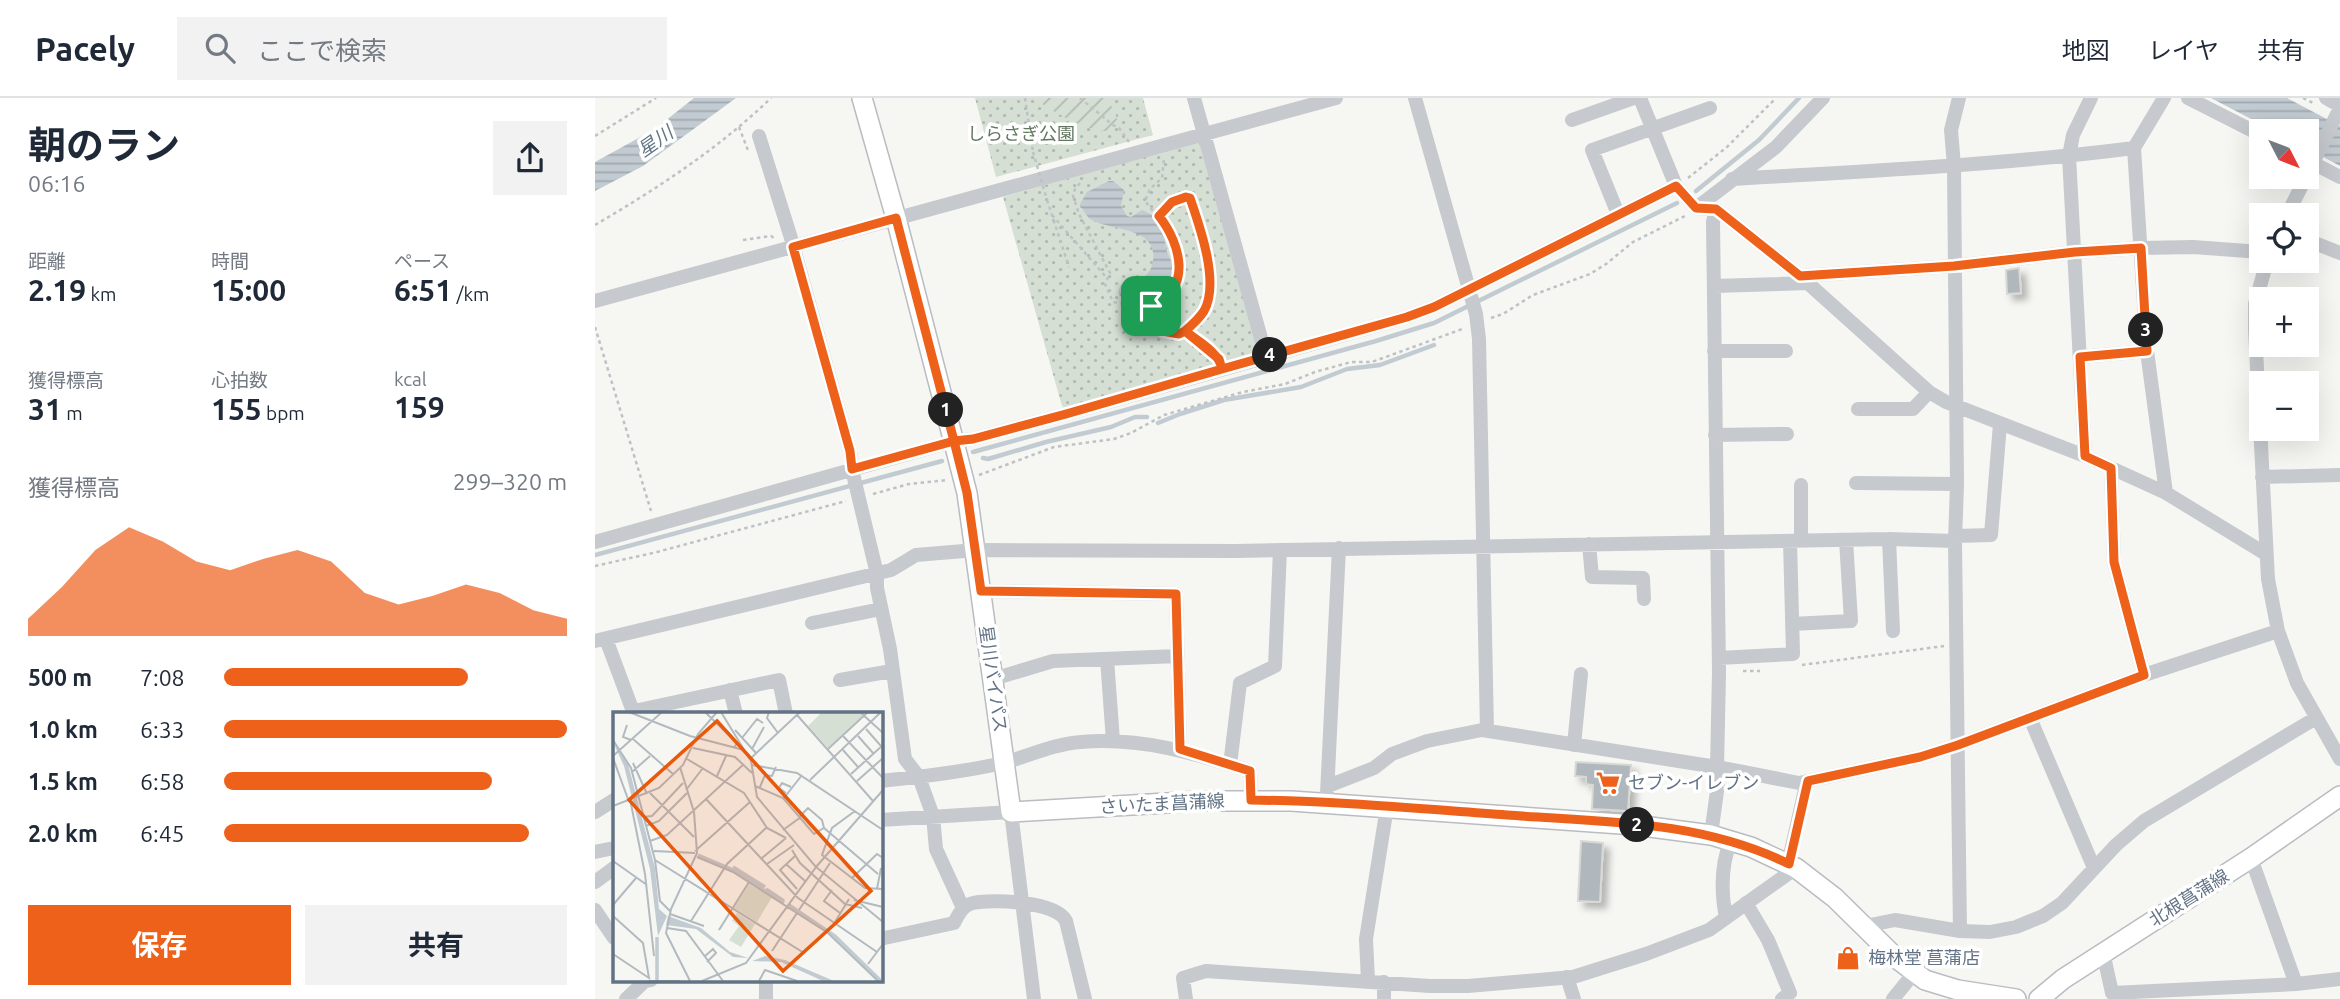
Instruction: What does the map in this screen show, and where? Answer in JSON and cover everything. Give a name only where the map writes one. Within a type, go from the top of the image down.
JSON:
[{"type":"main road","name":"星川バイパス","points":[[862,98],[967,493],[1011,812]]},
{"type":"main road","name":"さいたま菖蒲線","points":[[1011,812],[1327,794],[1387,807],[1635,825],[1711,835],[1731,840],[1792,866],[1835,898],[1914,973],[1958,995],[2016,999]]},
{"type":"main road","name":"北根菖蒲線","points":[[2039,999],[2063,979],[2251,858],[2340,796]]},
{"type":"street","points":[[1194,98],[1266,356]]},
{"type":"street","points":[[595,301],[787,244],[896,218],[1336,98]]},
{"type":"street","points":[[1415,98],[1477,320],[1487,731]]},
{"type":"street","points":[[1571,120],[1634,98]]},
{"type":"street","points":[[1640,98],[1678,189],[1694,207],[1716,209],[1804,280],[1929,391],[2000,424],[2085,456],[2166,493],[2266,554]]},
{"type":"street","points":[[1694,207],[1776,147],[1823,98]]},
{"type":"street","points":[[1958,98],[1951,130],[1954,166],[1959,931]]},
{"type":"street","points":[[2085,456],[2069,156],[2073,135],[2091,98]]},
{"type":"street","points":[[2164,98],[2134,148],[2147,351],[2166,493]]},
{"type":"street","points":[[2188,98],[2249,129]]},
{"type":"street","points":[[2319,147],[2338,110],[2326,98]]},
{"type":"street","points":[[1618,214],[1592,150],[1710,108]]},
{"type":"street","points":[[759,136],[787,244],[850,451],[877,574],[905,760],[919,777],[933,816],[936,849],[963,908]]},
{"type":"street","points":[[1733,179],[1954,166],[2134,148]]},
{"type":"street","points":[[2319,170],[2340,177]]},
{"type":"street","points":[[595,542],[853,473],[954,441],[973,439],[1053,418],[1407,317],[1469,292],[1618,214],[1678,189]]},
{"type":"street","points":[[1711,835],[1719,769],[1720,658],[1714,351],[1713,222],[1716,209]]},
{"type":"street","points":[[2319,245],[2340,253]]},
{"type":"street","points":[[1714,286],[1954,266],[2075,252],[2193,247],[2249,251]]},
{"type":"street","points":[[2264,273],[2255,304],[2267,579],[2278,631],[2297,683],[2340,759]]},
{"type":"street","points":[[1714,351],[1786,351]]},
{"type":"street","points":[[2080,357],[2147,351]]},
{"type":"street","points":[[1858,409],[1913,409],[1929,391]]},
{"type":"street","points":[[634,712],[601,640],[877,574],[891,570],[916,555],[976,550],[1280,550],[1991,536],[2000,424]]},
{"type":"street","points":[[1715,435],[1787,434]]},
{"type":"street","points":[[2111,468],[2114,562],[2144,675]]},
{"type":"street","points":[[2262,477],[2340,475]]},
{"type":"street","points":[[1856,483],[1957,484]]},
{"type":"street","points":[[1720,658],[1793,654],[1795,541],[1801,485]]},
{"type":"street","points":[[1793,624],[1850,621],[1846,540]]},
{"type":"street","points":[[1889,540],[1893,631]]},
{"type":"street","points":[[1589,544],[1592,577],[1643,578],[1644,599]]},
{"type":"street","points":[[1327,794],[1339,548]]},
{"type":"street","points":[[1230,765],[1240,683],[1275,667],[1280,550]]},
{"type":"street","points":[[981,591],[1176,594],[1180,749]]},
{"type":"street","points":[[812,623],[881,609]]},
{"type":"street","points":[[1327,794],[1374,768],[1392,754],[1427,741],[1482,730],[1799,783],[1920,757],[1958,745],[2144,675],[2278,631]]},
{"type":"street","points":[[993,679],[1053,662],[1178,656]]},
{"type":"street","points":[[1107,659],[1113,741]]},
{"type":"street","points":[[840,680],[892,671]]},
{"type":"street","points":[[1574,746],[1581,674]]},
{"type":"street","points":[[638,712],[779,680],[786,712]]},
{"type":"street","points":[[730,690],[736,712]]},
{"type":"street","points":[[2030,718],[2094,868]]},
{"type":"street","points":[[1865,926],[1895,920],[1959,931],[1990,932],[2016,927],[2043,916],[2062,903],[2094,868],[2144,821],[2316,718]]},
{"type":"street","points":[[882,781],[1004,762],[1051,747],[1079,742],[1113,741],[1180,749],[1250,771],[1251,800]]},
{"type":"street","points":[[1186,999],[1183,978],[1206,971],[1430,986],[1468,986],[1567,977],[1646,954],[1709,930],[1792,866],[1808,781]]},
{"type":"street","points":[[595,812],[613,801]]},
{"type":"street","points":[[1368,981],[1366,939],[1387,807]]},
{"type":"street","points":[[882,820],[1011,812],[1034,999]]},
{"type":"street","points":[[1726,918],[1723,877],[1726,851],[1731,840]]},
{"type":"street","points":[[595,852],[613,848]]},
{"type":"street","points":[[2251,858],[2296,984]]},
{"type":"street","points":[[595,882],[613,869]]},
{"type":"street","points":[[882,939],[954,923],[963,908],[971,903],[1022,903],[1051,908],[1063,915],[1085,999]]},
{"type":"street","points":[[1747,903],[1768,940],[1790,993],[1782,999]]},
{"type":"street","points":[[595,910],[613,937]]},
{"type":"street","points":[[2103,953],[2112,993],[2296,984],[2340,979]]},
{"type":"street","points":[[1893,999],[1914,973]]},
{"type":"street","points":[[1567,977],[1574,999]]},
{"type":"street","points":[[626,999],[644,982]]},
{"type":"street","points":[[1384,982],[1384,999]]},
{"type":"path","points":[[595,136],[656,98]]},
{"type":"path","points":[[595,225],[657,188],[713,149],[771,98]]},
{"type":"path","points":[[1025,98],[1033,152],[1069,267]]},
{"type":"path","points":[[1080,98],[1119,128],[1130,144]]},
{"type":"path","points":[[1678,189],[1727,147],[1776,98]]},
{"type":"path","points":[[1085,181],[1075,189],[1073,196],[1110,273],[1105,284],[1113,302],[1144,308],[1151,306],[1167,295],[1180,276],[1179,257],[1169,231],[1145,201],[1150,189],[1162,178],[1164,157]]},
{"type":"path","points":[[1151,306],[1163,331],[1179,334],[1205,310],[1209,289],[1203,236],[1190,198],[1177,199],[1159,216]]},
{"type":"path","points":[[972,476],[997,470],[1054,447],[1124,436],[1164,415],[1206,402],[1285,384],[1351,362],[1372,362],[1477,320],[1503,314],[1533,295],[1590,274],[1633,242],[1684,216],[1694,207]]},
{"type":"path","points":[[1052,215],[1106,277]]},
{"type":"path","points":[[743,240],[771,236],[787,244]]},
{"type":"path","points":[[595,327],[655,525]]},
{"type":"path","points":[[1185,331],[1219,359],[1222,369]]},
{"type":"path","points":[[595,566],[657,552],[909,484],[953,479]]},
{"type":"path","points":[[1801,665],[1958,645]]},
{"type":"path","points":[[1720,658],[1728,668],[1749,673],[1762,671]]},
{"type":"green space","name":"しらさぎ公園","points":[[975,98],[1143,98],[1153,135],[996,177]]},
{"type":"green space","points":[[1033,98],[1105,98],[1115,111],[1117,120],[1106,131],[1097,130],[1068,119]]},
{"type":"green space","name":"しらさぎ公園","points":[[1198,141],[1203,144],[1259,350],[1065,408],[1062,406],[1003,197]]},
{"type":"water","name":"星川","points":[[694,98],[736,98],[643,166],[595,191],[595,162],[655,129]]},
{"type":"water","points":[[2211,98],[2287,98],[2340,126],[2340,166],[2319,155],[2319,119],[2251,119]]},
{"type":"water","points":[[1109,181],[1124,190],[1121,206],[1127,216],[1131,217],[1142,210],[1155,217],[1161,225],[1173,269],[1168,285],[1154,296],[1128,298],[1120,296],[1118,291],[1122,284],[1140,279],[1150,270],[1153,252],[1149,243],[1142,236],[1089,218],[1080,204],[1087,192]]},
{"type":"building","points":[[2019,268],[2021,293],[2007,294],[2006,270]]},
{"type":"building","points":[[1576,762],[1631,765],[1628,811],[1592,809],[1593,785],[1586,784],[1586,777],[1575,776]]},
{"type":"building","points":[[1581,841],[1603,843],[1600,902],[1578,901]]},
{"type":"waterway","points":[[1696,191],[1759,140],[1799,98]]},
{"type":"waterway","points":[[973,452],[1434,323],[1677,203]]},
{"type":"waterway","points":[[1158,423],[1224,400],[1301,387],[1347,369],[1380,365],[1434,345]]},
{"type":"waterway","points":[[983,458],[988,459],[1111,427],[1135,417],[1147,417]]},
{"type":"waterway","points":[[595,555],[942,461]]},
{"type":"place","name":"セブン-イレブン","points":[[1608,783]]},
{"type":"place","name":"梅林堂 菖蒲店","points":[[1848,958]]},
{"type":"route","points":[[1151,306],[1163,331],[1173,334],[1185,331],[1219,359],[1222,369],[1066,414],[973,439],[954,441],[852,469],[850,451],[793,247],[896,218],[954,441],[964,477],[981,591],[1176,594],[1180,749],[1250,771],[1251,800],[1387,807],[1677,829],[1731,840],[1789,864],[1808,781],[1920,757],[2144,675],[2114,562],[2111,468],[2085,456],[2080,357],[2147,351],[2141,248],[2075,252],[1954,266],[1800,276],[1716,209],[1696,208],[1676,186],[1434,307],[1222,369],[1221,363],[1219,359],[1214,354],[1185,331],[1205,310],[1209,289],[1203,236],[1190,198],[1186,197],[1172,202],[1159,216],[1175,244],[1180,276],[1167,295],[1151,306]]}]
